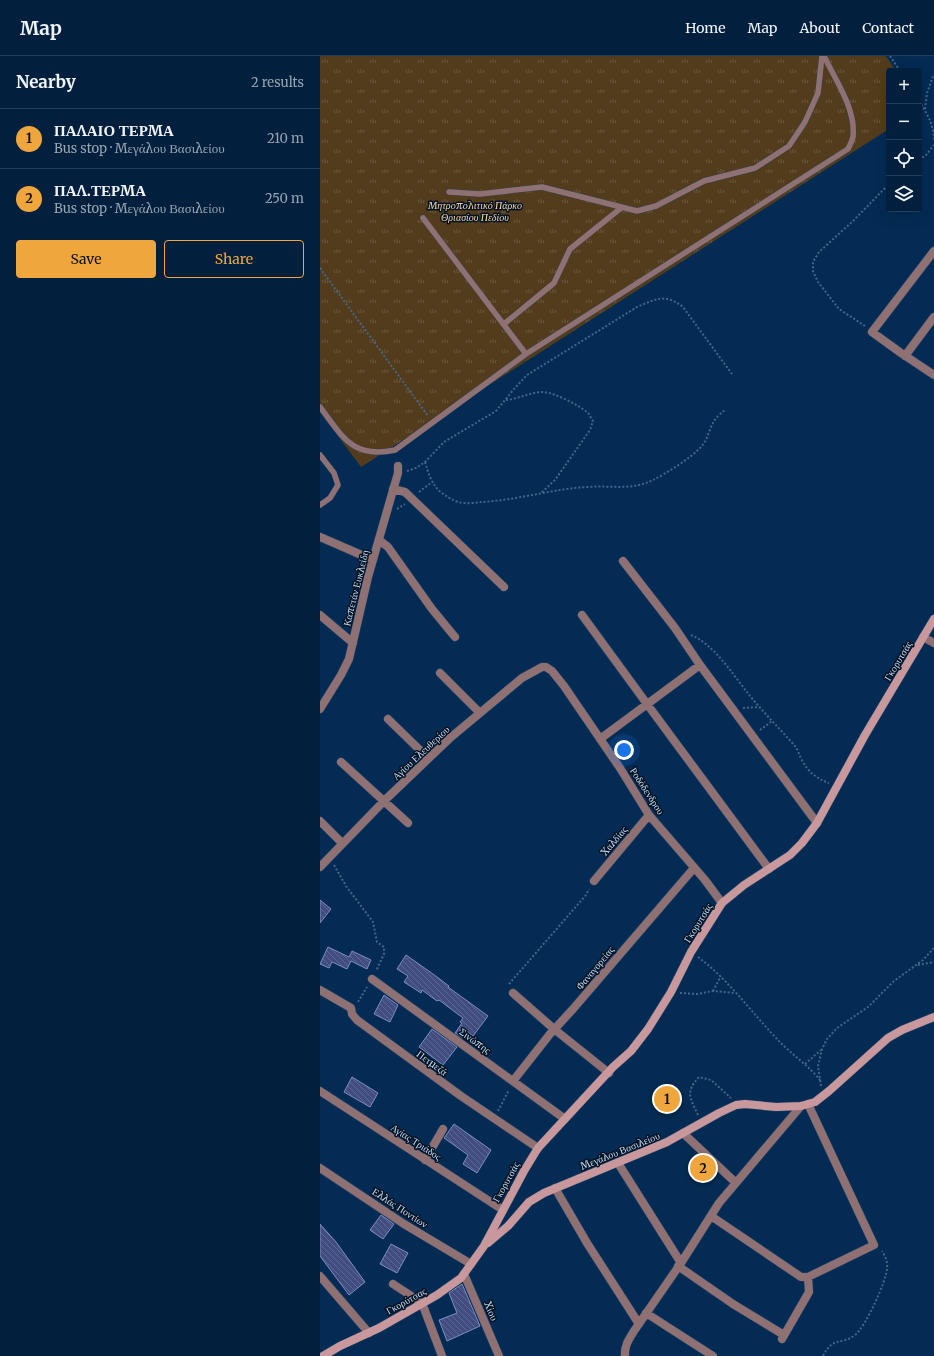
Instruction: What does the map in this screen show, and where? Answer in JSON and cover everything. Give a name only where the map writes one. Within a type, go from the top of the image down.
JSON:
[{"type":"street","points":[[934,251],[872,332],[934,375]]},
{"type":"street","points":[[905,356],[934,317]]},
{"type":"street","name":"Καπετάν Ευκλείδη","points":[[320,710],[322,700],[344,670],[349,659],[364,592],[398,469]]},
{"type":"street","points":[[393,489],[405,492],[504,587]]},
{"type":"street","points":[[320,537],[373,560]]},
{"type":"street","points":[[379,540],[388,547],[432,609],[455,637]]},
{"type":"street","points":[[623,561],[675,628],[700,665],[817,823]]},
{"type":"street","points":[[320,615],[353,643]]},
{"type":"street","points":[[582,615],[769,869]]},
{"type":"street","name":"Γκορυτσάς","points":[[484,1246],[538,1148],[631,1050],[648,1029],[671,992],[691,952],[722,903],[744,885],[794,851],[817,823],[865,735],[934,619]]},
{"type":"street","points":[[923,637],[934,643]]},
{"type":"street","points":[[600,739],[700,665]]},
{"type":"street","name":"Αγίου Ελευθερίου","points":[[320,867],[384,801],[450,738],[522,678],[542,667],[546,667]]},
{"type":"street","name":"Ροδόδενδρου","points":[[546,667],[552,671],[564,686],[649,815],[722,903]]},
{"type":"street","points":[[440,673],[480,713]]},
{"type":"street","points":[[388,719],[428,758]]},
{"type":"street","points":[[341,762],[408,823]]},
{"type":"street","name":"Χαλδίας","points":[[594,881],[649,815]]},
{"type":"street","points":[[320,821],[342,843]]},
{"type":"street","name":"Φαναγορείας","points":[[513,1081],[554,1029],[573,1009],[694,868]]},
{"type":"street","name":"Σινώπης","points":[[372,979],[566,1119]]},
{"type":"street","name":"Πετμεζά","points":[[320,990],[350,1008],[356,1020],[538,1148]]},
{"type":"street","points":[[513,993],[554,1029],[609,1073]]},
{"type":"street","points":[[625,1356],[624,1351],[627,1342],[711,1216],[736,1183],[804,1105],[815,1102],[822,1097],[888,1038],[902,1030],[934,1017]]},
{"type":"street","name":"Αγίας Τριάδος","points":[[320,1091],[503,1210]]},
{"type":"street","name":"Μεγάλου Βασιλείου","points":[[484,1246],[508,1226],[529,1202],[544,1193],[667,1142],[736,1105],[745,1104],[776,1107],[804,1105]]},
{"type":"street","points":[[711,1216],[801,1277],[808,1278],[874,1245],[804,1105]]},
{"type":"street","points":[[424,1160],[443,1129]]},
{"type":"street","points":[[683,1133],[736,1183]]},
{"type":"street","points":[[618,1163],[680,1264],[783,1338],[809,1292],[808,1278]]},
{"type":"street","name":"Ελλάς Ποντίων","points":[[320,1168],[404,1224],[471,1264]]},
{"type":"street","points":[[555,1188],[587,1243],[639,1324]]},
{"type":"street","name":"Γκορύτσας","points":[[323,1356],[368,1333],[450,1287],[464,1274],[484,1246]]},
{"type":"street","name":"Χίου","points":[[464,1274],[499,1356]]},
{"type":"street","points":[[320,1276],[368,1333]]},
{"type":"street","points":[[393,1284],[422,1303],[442,1356]]},
{"type":"street","points":[[646,1313],[713,1356]]},
{"type":"lane","points":[[449,192],[480,194],[542,187],[637,211],[656,206],[704,182],[755,168],[789,146],[805,122],[818,93],[823,56]]},
{"type":"lane","points":[[320,407],[346,441],[359,449],[371,452],[395,450],[526,354],[848,149],[853,139],[853,123],[849,105],[823,56]]},
{"type":"lane","points":[[504,324],[554,283],[570,249],[621,208]]},
{"type":"lane","points":[[423,218],[526,354]]},
{"type":"lane","points":[[320,455],[334,473],[338,485],[330,498],[320,505]]},
{"type":"path","points":[[890,56],[898,68]]},
{"type":"path","points":[[925,110],[927,93],[934,74]]},
{"type":"path","points":[[921,104],[932,126],[934,140]]},
{"type":"path","points":[[922,158],[934,145]]},
{"type":"path","points":[[872,332],[839,309],[818,282],[813,271],[813,262],[819,252],[853,221],[886,187]]},
{"type":"path","points":[[320,268],[433,422]]},
{"type":"path","points":[[398,469],[416,468],[425,462],[444,442],[496,411],[527,375],[637,307],[654,300],[666,298],[676,301],[683,307],[732,374]]},
{"type":"path","points":[[506,400],[542,392],[559,396],[588,414],[593,421],[590,430],[555,480],[540,494]]},
{"type":"path","points":[[425,462],[430,478],[436,488],[460,502],[505,500],[589,486],[621,488],[638,486],[653,480],[675,467],[702,446],[713,421],[725,410]]},
{"type":"path","points":[[675,628],[701,639],[720,658],[759,707],[796,748],[812,774],[821,780],[838,786]]},
{"type":"path","points":[[732,708],[759,707]]},
{"type":"path","points":[[752,735],[772,721]]},
{"type":"path","points":[[330,857],[346,886],[373,922],[377,942],[384,947],[384,954],[372,979],[360,999],[351,1010]]},
{"type":"path","points":[[513,993],[509,988],[509,984],[586,895],[594,881]]},
{"type":"path","points":[[805,1064],[822,1049],[837,1028],[868,1007],[894,981],[927,956],[934,948]]},
{"type":"path","points":[[691,952],[721,976],[779,1041],[812,1070],[821,1081]]},
{"type":"path","points":[[916,965],[934,962]]},
{"type":"path","points":[[713,991],[721,976]]},
{"type":"path","points":[[671,992],[684,994],[697,994],[713,991],[736,993]]},
{"type":"path","points":[[822,1049],[818,1066],[822,1097]]},
{"type":"path","points":[[702,1123],[690,1096],[691,1086],[699,1077],[711,1080],[727,1094],[736,1105]]},
{"type":"path","points":[[495,1119],[513,1081]]},
{"type":"path","points":[[823,1356],[828,1346],[857,1334],[868,1318],[886,1277],[888,1268],[886,1258],[882,1250],[874,1245]]},
{"type":"green space","name":"Μητροπολιτικό Πάρκο Θριασίου Πεδίου","points":[[320,56],[886,56],[894,68],[886,68],[886,131],[361,467],[320,412]]},
{"type":"building","points":[[320,900],[331,909],[320,923]]},
{"type":"building","points":[[328,947],[349,957],[352,951],[371,960],[367,969],[351,961],[347,969],[332,962],[329,968],[320,964]]},
{"type":"building","points":[[406,955],[488,1016],[473,1036],[469,1033],[466,1038],[463,1038],[455,1033],[462,1023],[460,1022],[463,1018],[439,1000],[437,1001],[422,990],[421,993],[404,982],[408,976],[397,969]]},
{"type":"building","points":[[384,995],[398,1005],[390,1022],[374,1014]]},
{"type":"building","points":[[432,1029],[457,1047],[443,1065],[419,1047]]},
{"type":"building","points":[[352,1077],[378,1093],[370,1107],[344,1092]]},
{"type":"building","points":[[454,1124],[491,1150],[477,1173],[463,1164],[468,1155],[444,1138]]},
{"type":"building","points":[[381,1215],[394,1224],[383,1239],[370,1230]]},
{"type":"building","points":[[320,1224],[336,1242],[365,1282],[349,1295],[320,1256]]},
{"type":"building","points":[[391,1244],[408,1253],[397,1273],[380,1264]]},
{"type":"building","points":[[462,1284],[480,1326],[447,1341],[439,1320],[457,1313],[449,1293]]},
{"type":"place","name":"ΠΑΛΑΙΟ ΤΕΡΜΑ","points":[[667,1099]]},
{"type":"place","name":"ΠΑΛ.ΤΕΡΜΑ","points":[[703,1168]]}]
